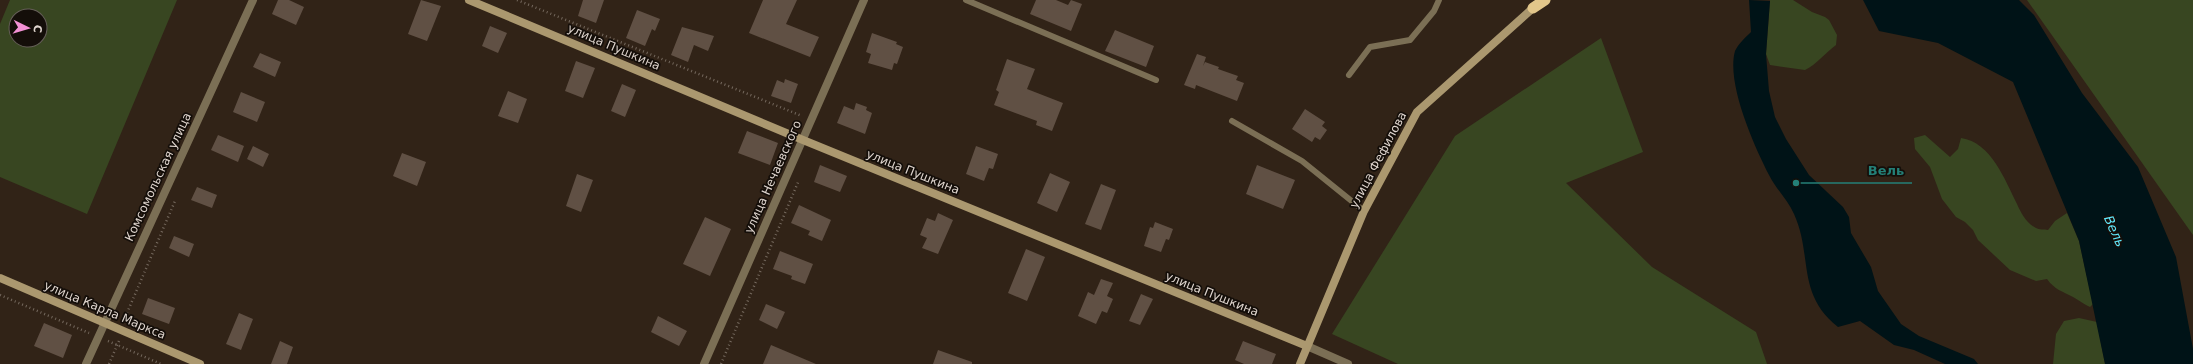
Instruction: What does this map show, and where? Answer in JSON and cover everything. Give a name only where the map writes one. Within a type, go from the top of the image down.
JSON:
[{"type":"highway","points":[[1533,8],[1546,0]]},
{"type":"main road","name":"улица Пушкина","points":[[469,0],[803,140],[1307,346]]},
{"type":"main road","name":"улица Фефилова","points":[[1300,364],[1364,211],[1418,112],[1533,8]]},
{"type":"main road","name":"улица Карла Маркса","points":[[0,278],[200,364]]},
{"type":"street","name":"Комсомольская улица","points":[[86,364],[97,336],[253,0]]},
{"type":"street","name":"улица Нечаевского","points":[[704,364],[864,0]]},
{"type":"street","name":"улица Пушкина","points":[[1307,346],[1348,364]]},
{"type":"lane","points":[[966,0],[1156,80]]},
{"type":"lane","points":[[1349,75],[1370,47],[1410,40],[1434,11],[1439,0]]},
{"type":"lane","points":[[1232,121],[1302,161],[1364,211]]},
{"type":"path","points":[[517,0],[811,120]]},
{"type":"path","points":[[0,295],[161,364]]},
{"type":"green space","points":[[10,0],[177,0],[87,214],[0,177],[0,24]]},
{"type":"green space","points":[[1770,0],[1793,0],[1812,12],[1825,17],[1829,20],[1837,35],[1836,45],[1805,70],[1770,65],[1766,54]]},
{"type":"green space","points":[[2027,0],[2193,0],[2193,235]]},
{"type":"green space","points":[[1601,38],[1643,152],[1566,183],[1652,267],[1756,332],[1767,364],[1398,364],[1332,334],[1455,136]]},
{"type":"green space","points":[[1925,135],[1950,157],[1958,149],[1961,138],[1972,141],[1981,147],[1989,154],[1996,164],[2024,218],[2036,228],[2048,230],[2055,221],[2067,213],[2079,241],[2093,304],[2090,307],[2056,288],[2047,279],[2036,281],[2010,270],[1978,240],[1973,230],[1965,222],[1956,217],[1942,199],[1930,167],[1915,149],[1914,138]]},
{"type":"green space","points":[[2079,318],[2097,322],[2105,364],[2053,364],[2056,334],[2064,321]]},
{"type":"water","points":[[1749,0],[1770,1],[1766,54],[1769,91],[1775,117],[1786,139],[1809,175],[1843,207],[1849,217],[1851,233],[1871,267],[1878,291],[1901,324],[1919,336],[1974,359],[1978,364],[1945,364],[1914,350],[1894,345],[1860,321],[1838,327],[1825,314],[1816,301],[1807,274],[1800,230],[1789,204],[1772,180],[1756,148],[1743,114],[1734,80],[1733,64],[1736,48],[1751,32]]},
{"type":"water","name":"Вель","points":[[1863,0],[2019,0],[2034,15],[2082,93],[2138,167],[2176,257],[2193,349],[2193,364],[2105,364],[2079,241],[2013,82],[1938,43],[1879,31]]},
{"type":"building","points":[[278,0],[289,0],[304,7],[296,25],[272,14]]},
{"type":"building","points":[[421,0],[441,6],[427,41],[408,34]]},
{"type":"building","points":[[583,0],[604,0],[596,23],[578,16]]},
{"type":"building","points":[[763,0],[797,0],[786,24],[819,37],[810,57],[749,33]]},
{"type":"building","points":[[1036,0],[1056,0],[1068,5],[1071,0],[1082,4],[1071,31],[1030,14]]},
{"type":"building","points":[[637,10],[660,19],[655,31],[652,29],[645,46],[626,38]]},
{"type":"building","points":[[490,26],[507,33],[498,53],[482,46]]},
{"type":"building","points":[[682,27],[714,36],[708,51],[694,45],[688,62],[671,55]]},
{"type":"building","points":[[1115,30],[1154,46],[1146,67],[1105,51]]},
{"type":"building","points":[[872,33],[897,42],[896,44],[903,47],[897,64],[894,63],[892,70],[868,63],[871,54],[866,52]]},
{"type":"building","points":[[260,53],[281,62],[275,77],[253,67]]},
{"type":"building","points":[[1197,54],[1206,57],[1203,66],[1205,62],[1219,67],[1218,69],[1238,76],[1236,80],[1244,83],[1237,101],[1196,85],[1195,89],[1184,85]]},
{"type":"building","points":[[1007,59],[1035,69],[1027,89],[1063,103],[1052,131],[1036,125],[1037,121],[994,105],[999,92],[996,90]]},
{"type":"building","points":[[576,61],[595,68],[583,98],[565,91]]},
{"type":"building","points":[[785,79],[798,84],[791,103],[771,96],[777,80],[784,83]]},
{"type":"building","points":[[622,84],[636,90],[625,117],[611,111]]},
{"type":"building","points":[[508,91],[527,99],[518,123],[498,116]]},
{"type":"building","points":[[241,92],[265,102],[257,122],[233,112]]},
{"type":"building","points":[[856,103],[867,107],[866,110],[872,113],[865,134],[837,123],[844,106],[854,110]]},
{"type":"building","points":[[1305,109],[1325,122],[1322,126],[1327,130],[1320,140],[1315,137],[1312,142],[1292,129]]},
{"type":"building","points":[[747,131],[778,143],[770,165],[738,153]]},
{"type":"building","points":[[218,135],[244,146],[238,162],[211,150]]},
{"type":"building","points":[[253,146],[269,154],[263,167],[247,159]]},
{"type":"building","points":[[976,146],[998,154],[993,169],[989,168],[984,181],[966,174]]},
{"type":"building","points":[[402,153],[426,162],[417,186],[393,176]]},
{"type":"building","points":[[820,165],[847,176],[840,192],[814,182]]},
{"type":"building","points":[[1257,165],[1295,180],[1283,209],[1246,194]]},
{"type":"building","points":[[1050,173],[1070,182],[1057,212],[1037,203]]},
{"type":"building","points":[[577,174],[593,180],[581,212],[566,206]]},
{"type":"building","points":[[1101,184],[1116,190],[1101,230],[1085,224]]},
{"type":"building","points":[[197,187],[217,195],[212,208],[191,200]]},
{"type":"building","points":[[799,205],[831,220],[822,241],[808,235],[810,231],[791,223]]},
{"type":"building","points":[[938,213],[953,220],[938,254],[922,248],[927,238],[920,235],[927,218],[935,221]]},
{"type":"building","points":[[705,217],[731,229],[710,276],[683,264]]},
{"type":"building","points":[[1155,222],[1173,229],[1169,240],[1166,239],[1161,252],[1144,246],[1150,227],[1153,228]]},
{"type":"building","points":[[174,236],[194,244],[189,257],[169,248]]},
{"type":"building","points":[[1026,249],[1045,257],[1027,301],[1008,293]]},
{"type":"building","points":[[780,251],[813,264],[805,284],[791,279],[792,276],[773,269]]},
{"type":"building","points":[[1101,279],[1113,283],[1107,296],[1113,299],[1107,313],[1102,311],[1096,324],[1078,316],[1088,292],[1094,295]]},
{"type":"building","points":[[1141,294],[1153,299],[1140,325],[1129,321]]},
{"type":"building","points":[[148,298],[175,308],[169,324],[142,314]]},
{"type":"building","points":[[766,304],[785,312],[777,329],[759,320]]},
{"type":"building","points":[[239,313],[253,319],[241,350],[226,344]]},
{"type":"building","points":[[658,316],[687,331],[679,346],[651,332]]},
{"type":"building","points":[[44,323],[72,335],[63,358],[34,346]]},
{"type":"building","points":[[280,341],[293,347],[287,364],[271,364]]},
{"type":"building","points":[[1243,341],[1276,354],[1272,364],[1244,364],[1235,360]]},
{"type":"building","points":[[771,345],[816,364],[763,364]]},
{"type":"building","points":[[938,350],[972,362],[972,364],[933,364]]},
{"type":"place","name":"Вель","points":[[1796,183]]}]
